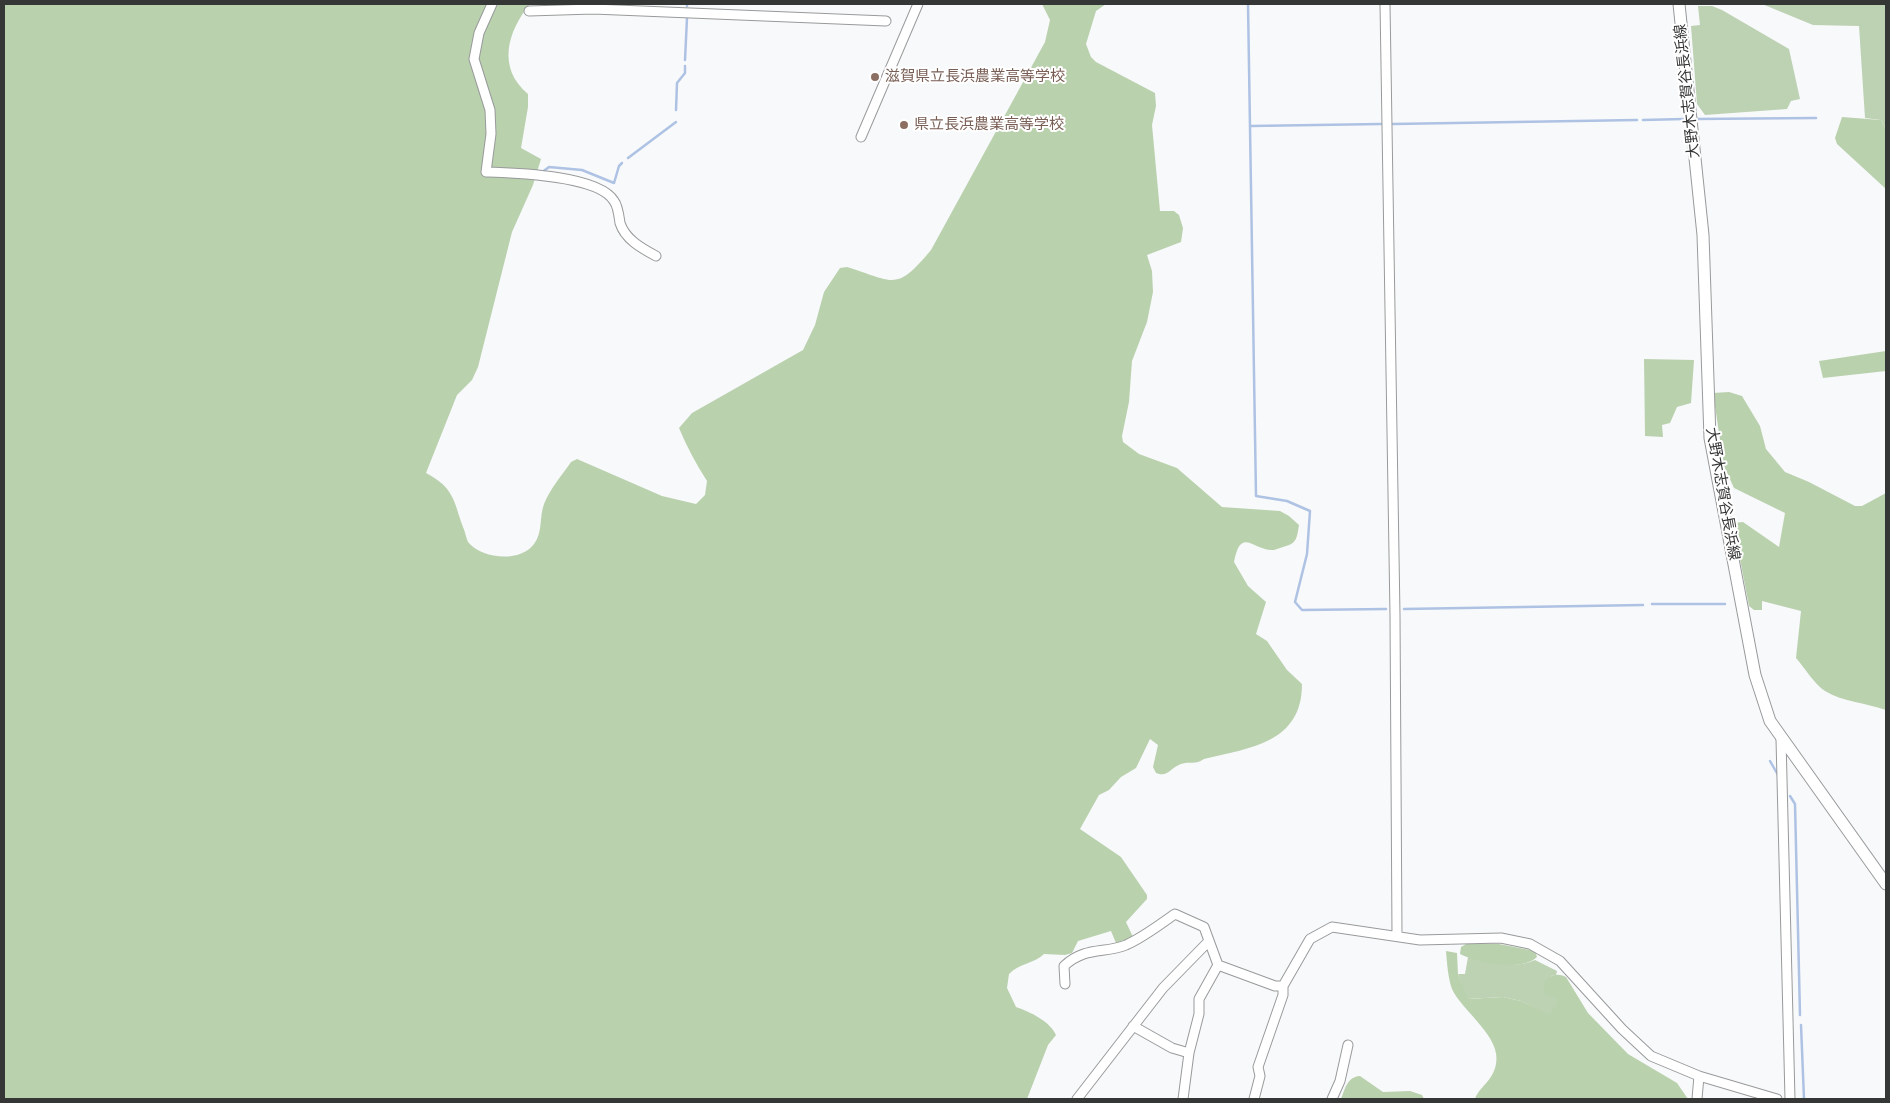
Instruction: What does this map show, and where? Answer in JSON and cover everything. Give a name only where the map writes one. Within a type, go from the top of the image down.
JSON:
[{"type":"main road","name":"大野木志賀谷長浜線","points":[[1679,4],[1703,235],[1710,438],[1755,675],[1770,722],[1886,884]]},
{"type":"street","points":[[492,4],[479,33],[474,59],[490,110],[491,134],[486,172],[579,181],[604,192],[614,200],[622,227],[637,246],[656,256]]},
{"type":"street","points":[[861,137],[918,4]]},
{"type":"street","points":[[1386,4],[1395,615],[1397,936]]},
{"type":"street","points":[[530,11],[602,9],[886,21]]},
{"type":"street","points":[[1781,739],[1790,1099]]},
{"type":"street","points":[[1064,984],[1064,966],[1071,960],[1092,951],[1123,946],[1175,914],[1204,927],[1218,965],[1275,986],[1283,986]]},
{"type":"street","points":[[1254,1099],[1260,1076],[1258,1067],[1283,995],[1283,986],[1310,939],[1332,927],[1420,940],[1501,938],[1530,944],[1560,961],[1622,1030],[1651,1056],[1699,1076],[1777,1099]]},
{"type":"street","points":[[1077,1099],[1164,988],[1208,942]]},
{"type":"street","points":[[1183,1099],[1189,1053],[1200,1014],[1199,998],[1218,965]]},
{"type":"street","points":[[1134,1026],[1172,1048],[1189,1053]]},
{"type":"street","points":[[1332,1099],[1340,1081],[1348,1045]]},
{"type":"street","points":[[1697,1099],[1699,1076]]},
{"type":"green space","points":[[4,4],[530,4],[522,15],[511,38],[509,61],[512,73],[518,84],[528,94],[528,107],[521,148],[541,159],[533,185],[512,232],[478,367],[472,380],[457,395],[426,473],[442,484],[451,495],[468,542],[474,548],[491,555],[511,556],[528,550],[534,544],[539,535],[544,504],[547,498],[571,462],[577,459],[662,496],[696,504],[705,495],[707,481],[679,428],[692,413],[803,350],[815,325],[824,292],[840,268],[847,267],[875,277],[894,280],[902,278],[910,272],[931,250],[1045,42],[1050,20],[1042,4],[1106,4],[1096,11],[1086,44],[1091,57],[1096,62],[1155,93],[1156,106],[1152,125],[1160,211],[1174,211],[1179,215],[1183,228],[1181,242],[1147,255],[1152,271],[1153,292],[1147,322],[1132,361],[1129,402],[1122,436],[1123,442],[1139,454],[1177,468],[1222,507],[1280,511],[1299,525],[1296,539],[1290,545],[1267,550],[1244,542],[1237,551],[1234,562],[1248,586],[1266,602],[1256,634],[1267,641],[1287,670],[1302,684],[1300,704],[1293,719],[1283,731],[1270,739],[1239,751],[1198,762],[1181,764],[1167,773],[1160,774],[1156,773],[1153,767],[1158,745],[1150,739],[1136,768],[1121,777],[1109,790],[1099,795],[1080,829],[1121,857],[1147,895],[1147,899],[1126,922],[1133,937],[1116,943],[1111,931],[1078,941],[1072,953],[1065,955],[1044,954],[1009,974],[1007,988],[1016,1007],[1044,1021],[1056,1035],[1048,1045],[1027,1099],[4,1099]]},
{"type":"green space","points":[[1762,4],[1886,4],[1886,129],[1881,120],[1865,118],[1859,26],[1813,25]]},
{"type":"green space","points":[[1698,6],[1712,6],[1722,10],[1789,49],[1800,99],[1791,101],[1787,109],[1705,115],[1697,104],[1691,26],[1700,25]]},
{"type":"green space","points":[[1842,117],[1881,120],[1886,129],[1886,189],[1837,144],[1835,138]]},
{"type":"green space","points":[[1886,351],[1886,371],[1823,378],[1819,361]]},
{"type":"green space","points":[[1644,359],[1694,360],[1691,403],[1677,407],[1670,423],[1662,425],[1663,437],[1645,436]]},
{"type":"green space","points":[[1729,392],[1742,396],[1760,426],[1766,449],[1785,472],[1855,506],[1862,506],[1886,493],[1886,710],[1832,695],[1813,680],[1796,658],[1801,611],[1762,601],[1762,610],[1754,610],[1749,606],[1733,523],[1743,522],[1779,547],[1785,513],[1734,488],[1724,466],[1713,393]]},
{"type":"green space","points":[[1468,943],[1499,944],[1535,951],[1537,957],[1530,962],[1521,964],[1488,963],[1460,954],[1461,947]]},
{"type":"green space","points":[[1446,951],[1457,953],[1458,974],[1468,999],[1503,997],[1521,1001],[1550,1015],[1554,1006],[1557,1007],[1557,999],[1545,994],[1543,983],[1553,976],[1566,977],[1588,1013],[1628,1054],[1677,1083],[1688,1099],[1475,1099],[1492,1075],[1496,1064],[1496,1054],[1487,1034],[1452,989]]},
{"type":"green space","points":[[1468,957],[1511,964],[1527,963],[1535,960],[1557,971],[1556,975],[1551,976],[1557,999],[1557,1007],[1550,1016],[1521,1001],[1503,997],[1467,999],[1458,974],[1465,974]]},
{"type":"green space","points":[[1360,1076],[1383,1092],[1410,1091],[1422,1095],[1424,1099],[1341,1099],[1349,1081]]},
{"type":"waterway","points":[[1248,4],[1256,496],[1287,501],[1310,511],[1307,554],[1295,602],[1302,610],[1386,609]]},
{"type":"waterway","points":[[685,60],[687,18]]},
{"type":"waterway","points":[[676,110],[677,83],[685,73],[685,66]]},
{"type":"waterway","points":[[1695,119],[1816,118]]},
{"type":"waterway","points":[[1643,120],[1684,119]]},
{"type":"waterway","points":[[1393,124],[1637,120]]},
{"type":"waterway","points":[[628,158],[676,122]]},
{"type":"waterway","points":[[1251,126],[1381,124]]},
{"type":"waterway","points":[[541,173],[549,167],[582,170],[614,183],[619,166],[622,163]]},
{"type":"waterway","points":[[1652,604],[1725,604]]},
{"type":"waterway","points":[[1404,609],[1643,605]]},
{"type":"waterway","points":[[1770,761],[1778,775]]},
{"type":"waterway","points":[[1790,796],[1795,804],[1800,1015]]},
{"type":"waterway","points":[[1801,1025],[1804,1099]]},
{"type":"place","name":"滋賀県立長浜農業高等学校","points":[[875,77]]},
{"type":"place","name":"県立長浜農業高等学校","points":[[904,125]]}]
